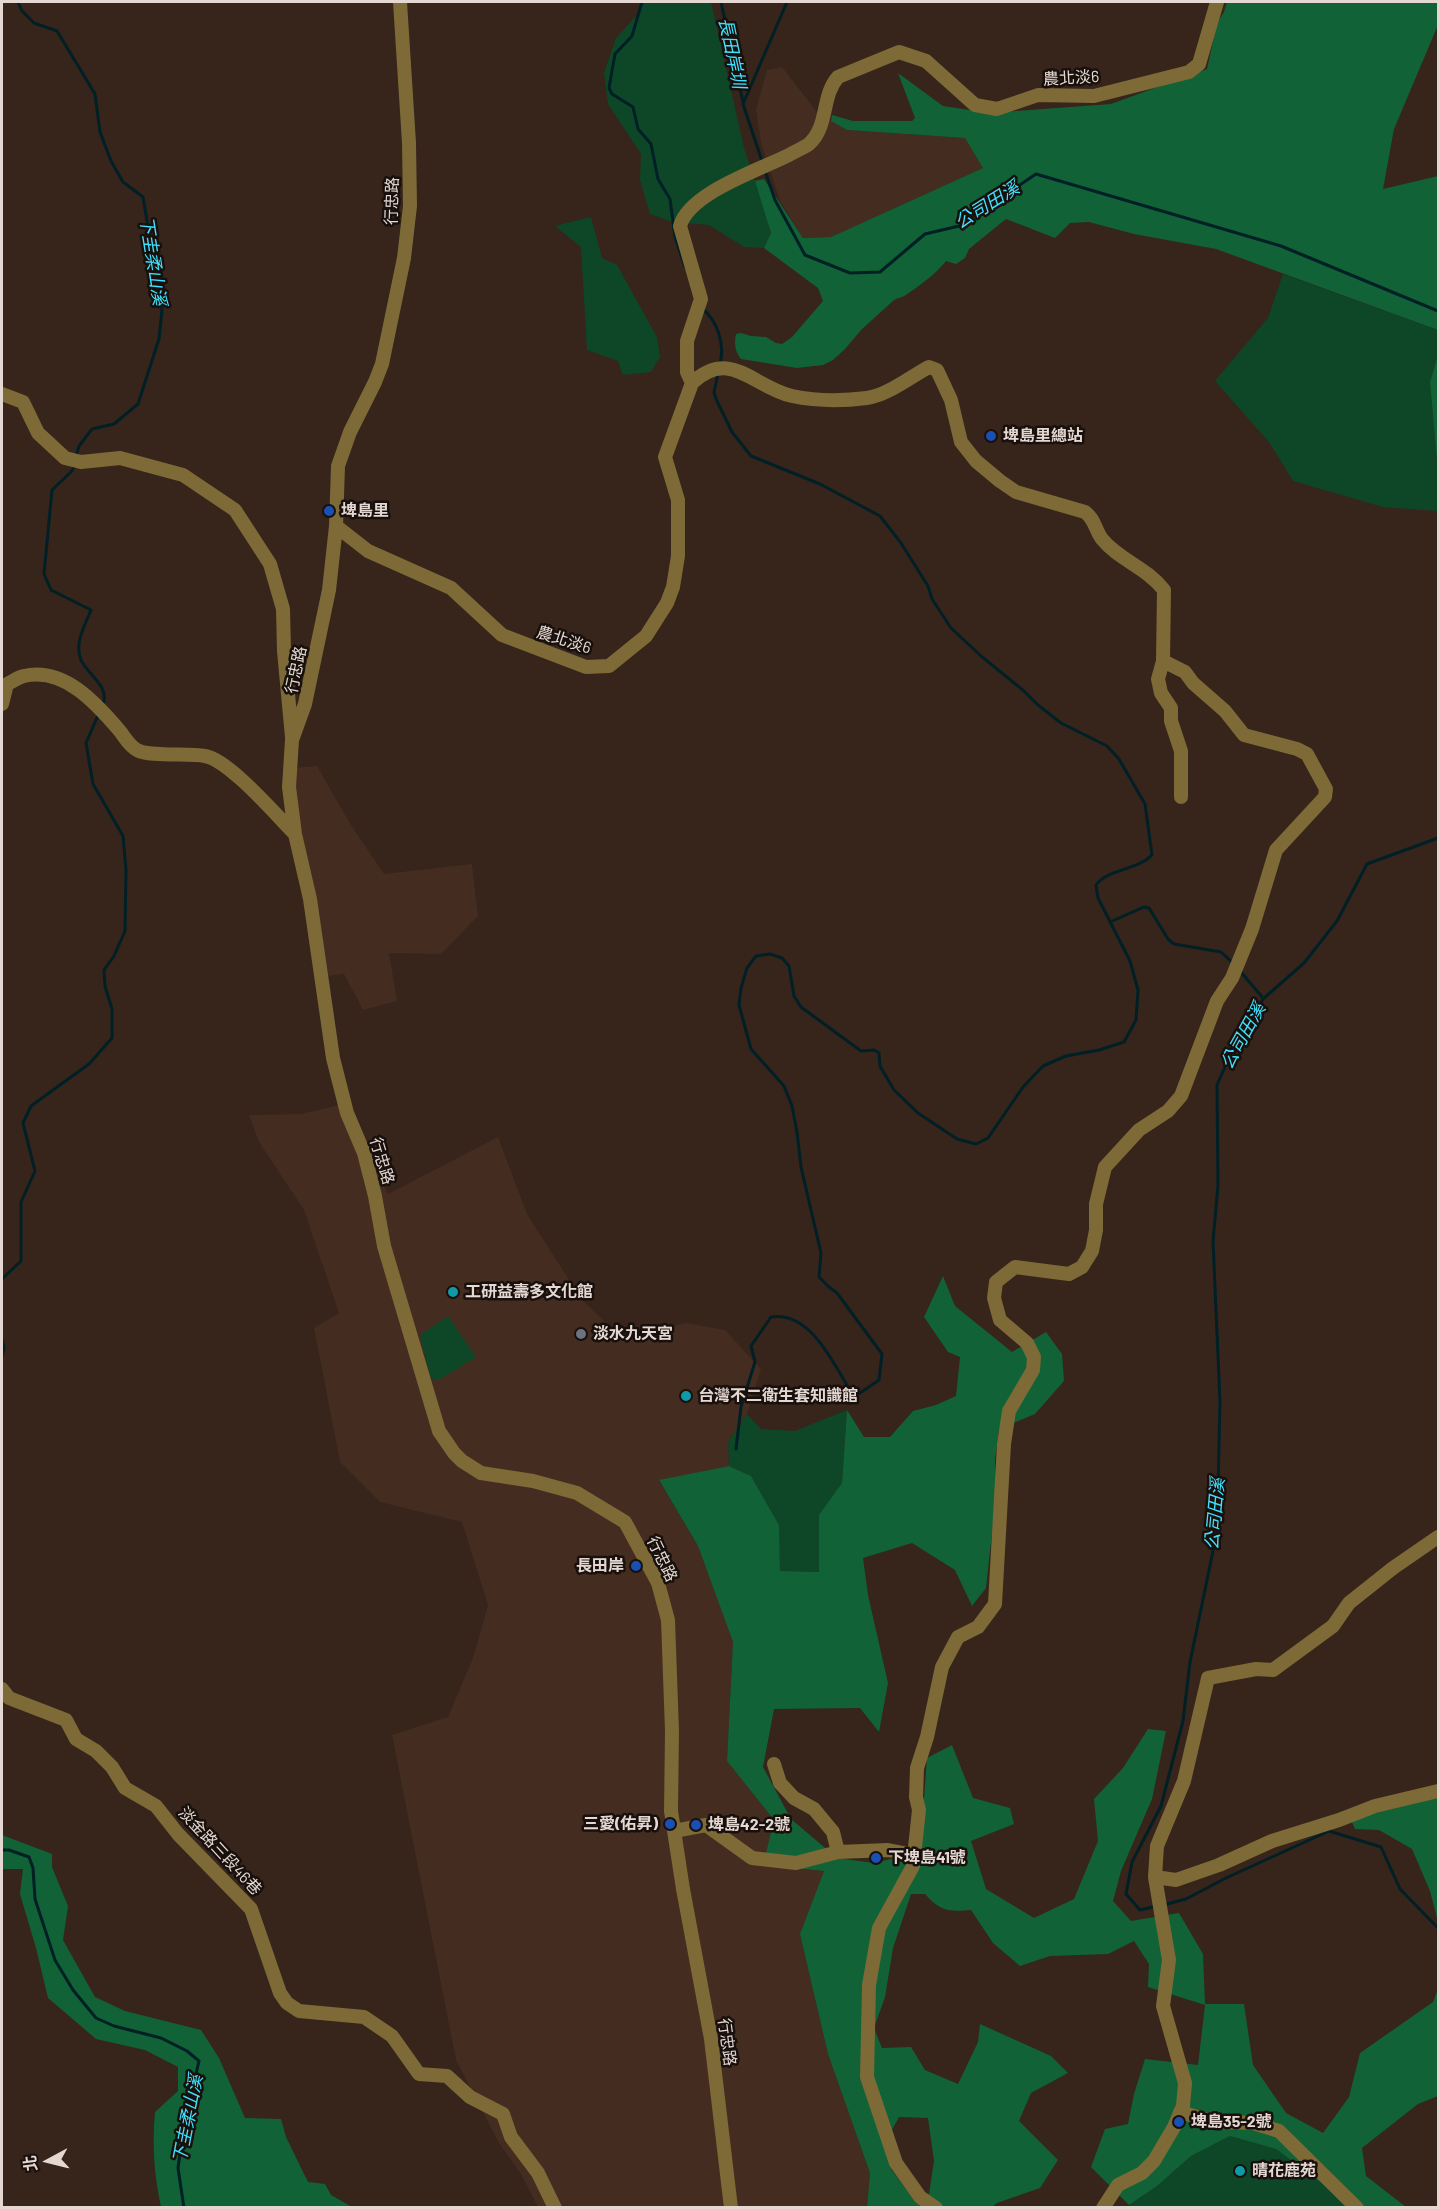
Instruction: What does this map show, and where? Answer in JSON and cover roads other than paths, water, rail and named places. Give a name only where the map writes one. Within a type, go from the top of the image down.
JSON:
[{"type":"street","name":"行忠路","points":[[400,2],[410,143],[410,207],[404,258],[382,364],[350,432],[338,466],[336,526],[329,590],[305,704],[292,740],[289,788],[295,834],[309,899],[333,1058],[347,1113],[364,1153],[384,1246],[439,1431],[454,1453],[481,1473],[533,1481],[577,1492],[625,1522],[658,1583],[668,1620],[672,1731],[671,1811],[711,2039],[731,2208]]},
{"type":"street","name":"農北淡6","points":[[336,526],[368,551],[451,588],[502,635],[586,667],[609,666],[646,636],[667,603],[673,586],[678,556],[678,500],[665,457],[692,383],[687,372],[687,341],[700,305],[680,226],[683,216],[717,188],[809,144],[821,127],[831,85],[838,77],[899,52],[926,62],[975,105],[997,109],[1038,95],[1094,96],[1189,72],[1199,63],[1217,2]]},
{"type":"street","points":[[692,383],[703,373],[720,368],[791,396],[839,400],[880,395],[929,367],[937,370],[951,399],[961,442],[976,461],[1016,492],[1085,512],[1092,517],[1101,538],[1114,551],[1144,570],[1164,590],[1163,661],[1158,679],[1161,693],[1172,708],[1171,721],[1181,750],[1181,797]]},
{"type":"street","points":[[2,394],[23,402],[38,433],[65,458],[81,462],[120,458],[183,475],[235,510],[270,564],[283,609],[284,651],[292,740]]},
{"type":"street","points":[[936,2208],[921,2197],[896,2163],[867,2077],[869,1985],[879,1928],[900,1888],[910,1875],[919,1810],[916,1797],[917,1768],[927,1737],[942,1667],[958,1637],[978,1627],[995,1604],[1004,1444],[1009,1411],[1033,1370],[1034,1356],[1027,1343],[1000,1320],[994,1298],[996,1282],[1015,1267],[1069,1274],[1082,1267],[1092,1251],[1096,1230],[1096,1204],[1105,1167],[1139,1130],[1168,1111],[1181,1096],[1217,1000],[1232,978],[1252,929],[1276,850],[1325,797],[1326,789],[1307,754],[1297,749],[1244,735],[1225,711],[1193,683],[1185,672],[1163,661]]},
{"type":"street","points":[[2,704],[8,684],[23,676],[44,675],[63,681],[82,691],[120,731],[129,745],[139,752],[208,756],[229,768],[295,834]]},
{"type":"street","points":[[1103,2208],[1118,2185],[1142,2173],[1154,2161],[1180,2112],[1185,2083],[1163,2006],[1169,1960],[1155,1877],[1157,1846],[1184,1782],[1208,1678],[1256,1669],[1274,1670],[1333,1626],[1349,1603],[1393,1568],[1438,1538]]},
{"type":"street","name":"淡金路三段46巷","points":[[2,1689],[9,1698],[66,1720],[76,1739],[96,1751],[112,1767],[125,1788],[156,1806],[178,1834],[238,1893],[251,1909],[280,1993],[287,2003],[299,2011],[364,2017],[392,2036],[419,2074],[447,2076],[470,2097],[503,2114],[511,2138],[538,2173],[555,2208]]},
{"type":"street","points":[[774,1764],[780,1783],[794,1798],[814,1809],[833,1832],[838,1852]]},
{"type":"street","points":[[1155,1877],[1176,1880],[1219,1865],[1272,1841],[1375,1806],[1438,1791]]},
{"type":"street","points":[[674,1830],[705,1825],[752,1858],[796,1863],[838,1852],[888,1850],[914,1855]]},
{"type":"street","points":[[1180,2112],[1215,2122],[1253,2123],[1279,2130],[1357,2208]]},
{"type":"waterway","name":"下圭柔山溪","points":[[18,2],[22,11],[34,23],[57,31],[95,94],[100,132],[111,161],[123,182],[143,197],[162,310],[159,339],[138,404],[114,424],[92,429],[79,446],[76,456]]},
{"type":"waterway","points":[[642,2],[632,36],[615,54],[609,88],[612,94],[633,107],[638,129],[651,144],[658,179],[670,199],[675,237],[685,267]]},
{"type":"waterway","name":"長田岸圳","points":[[721,2],[743,102]]},
{"type":"waterway","name":"公司田溪","points":[[762,161],[743,104],[787,2]]},
{"type":"waterway","name":"公司田溪","points":[[765,171],[775,200],[805,255],[850,273],[880,272],[925,234],[959,226],[1036,174],[1281,246],[1438,311]]},
{"type":"waterway","points":[[702,308],[712,320],[719,334],[722,349],[720,364]]},
{"type":"waterway","points":[[718,374],[714,392],[716,399],[732,432],[751,456],[820,484],[880,516],[901,543],[951,628],[1061,723],[1107,746],[1119,759],[1145,804],[1152,855],[1138,864],[1107,876],[1096,885],[1098,898],[1130,961],[1138,990],[1136,1020],[1124,1042],[1099,1050],[1066,1056],[1043,1066],[1023,1087],[988,1138],[976,1144],[957,1139],[918,1113],[894,1090],[880,1066],[879,1053],[874,1050],[861,1051],[801,1007],[794,996],[789,966],[782,958],[770,954],[756,956],[747,968],[739,1005],[751,1049],[784,1086],[792,1106],[801,1167],[821,1253],[819,1277],[837,1293],[882,1354],[879,1380],[854,1397],[831,1358],[811,1332],[786,1317],[771,1317],[751,1346],[755,1362],[741,1407],[736,1449]]},
{"type":"waterway","name":"下圭柔山溪","points":[[74,466],[72,471],[52,490],[44,574],[51,590],[91,610],[81,634],[79,654],[84,665],[101,686],[103,704]]},
{"type":"waterway","name":"下圭柔山溪","points":[[2,1279],[21,1261],[21,1202],[35,1171],[23,1123],[31,1106],[89,1064],[112,1038],[112,1009],[105,986],[104,970],[114,956],[125,931],[126,870],[123,836],[93,784],[86,743],[99,713]]},
{"type":"waterway","name":"公司田溪","points":[[1157,1906],[1140,1910],[1126,1894],[1132,1862],[1161,1806],[1183,1721],[1190,1662],[1217,1532],[1220,1402],[1213,1241],[1218,1185],[1217,1085],[1236,1042],[1263,999],[1304,963],[1337,921],[1367,864],[1438,838]]},
{"type":"waterway","points":[[1110,922],[1144,907],[1149,908],[1168,939],[1174,944],[1221,952],[1234,964]]},
{"type":"waterway","points":[[1240,971],[1263,998]]},
{"type":"waterway","name":"下圭柔山溪","points":[[2,1340],[4,1347],[2,1357]]},
{"type":"waterway","name":"公司田溪","points":[[1163,1905],[1186,1899],[1329,1831],[1381,1847],[1400,1889],[1438,1928]]},
{"type":"waterway","name":"下圭柔山溪","points":[[2,1850],[29,1857],[33,1868],[35,1899],[55,1960],[73,1990],[96,2018],[114,2026],[161,2038],[187,2051],[199,2061],[184,2125],[178,2168],[184,2208]]},
{"type":"place","name":"埤島里總站","points":[[991,436]]},
{"type":"place","name":"埤島里","points":[[329,511]]},
{"type":"place","name":"工研益壽多文化館","points":[[453,1292]]},
{"type":"place","name":"淡水九天宮","points":[[581,1334]]},
{"type":"place","name":"台灣不二衛生套知識館","points":[[686,1396]]},
{"type":"place","name":"長田岸","points":[[636,1566]]},
{"type":"place","name":"三愛(佑昇)","points":[[670,1824]]},
{"type":"place","name":"埤島42-2號","points":[[696,1825]]},
{"type":"place","name":"下埤島41號","points":[[876,1858]]},
{"type":"place","name":"埤島35-2號","points":[[1179,2122]]},
{"type":"place","name":"晴花鹿苑","points":[[1240,2171]]}]
